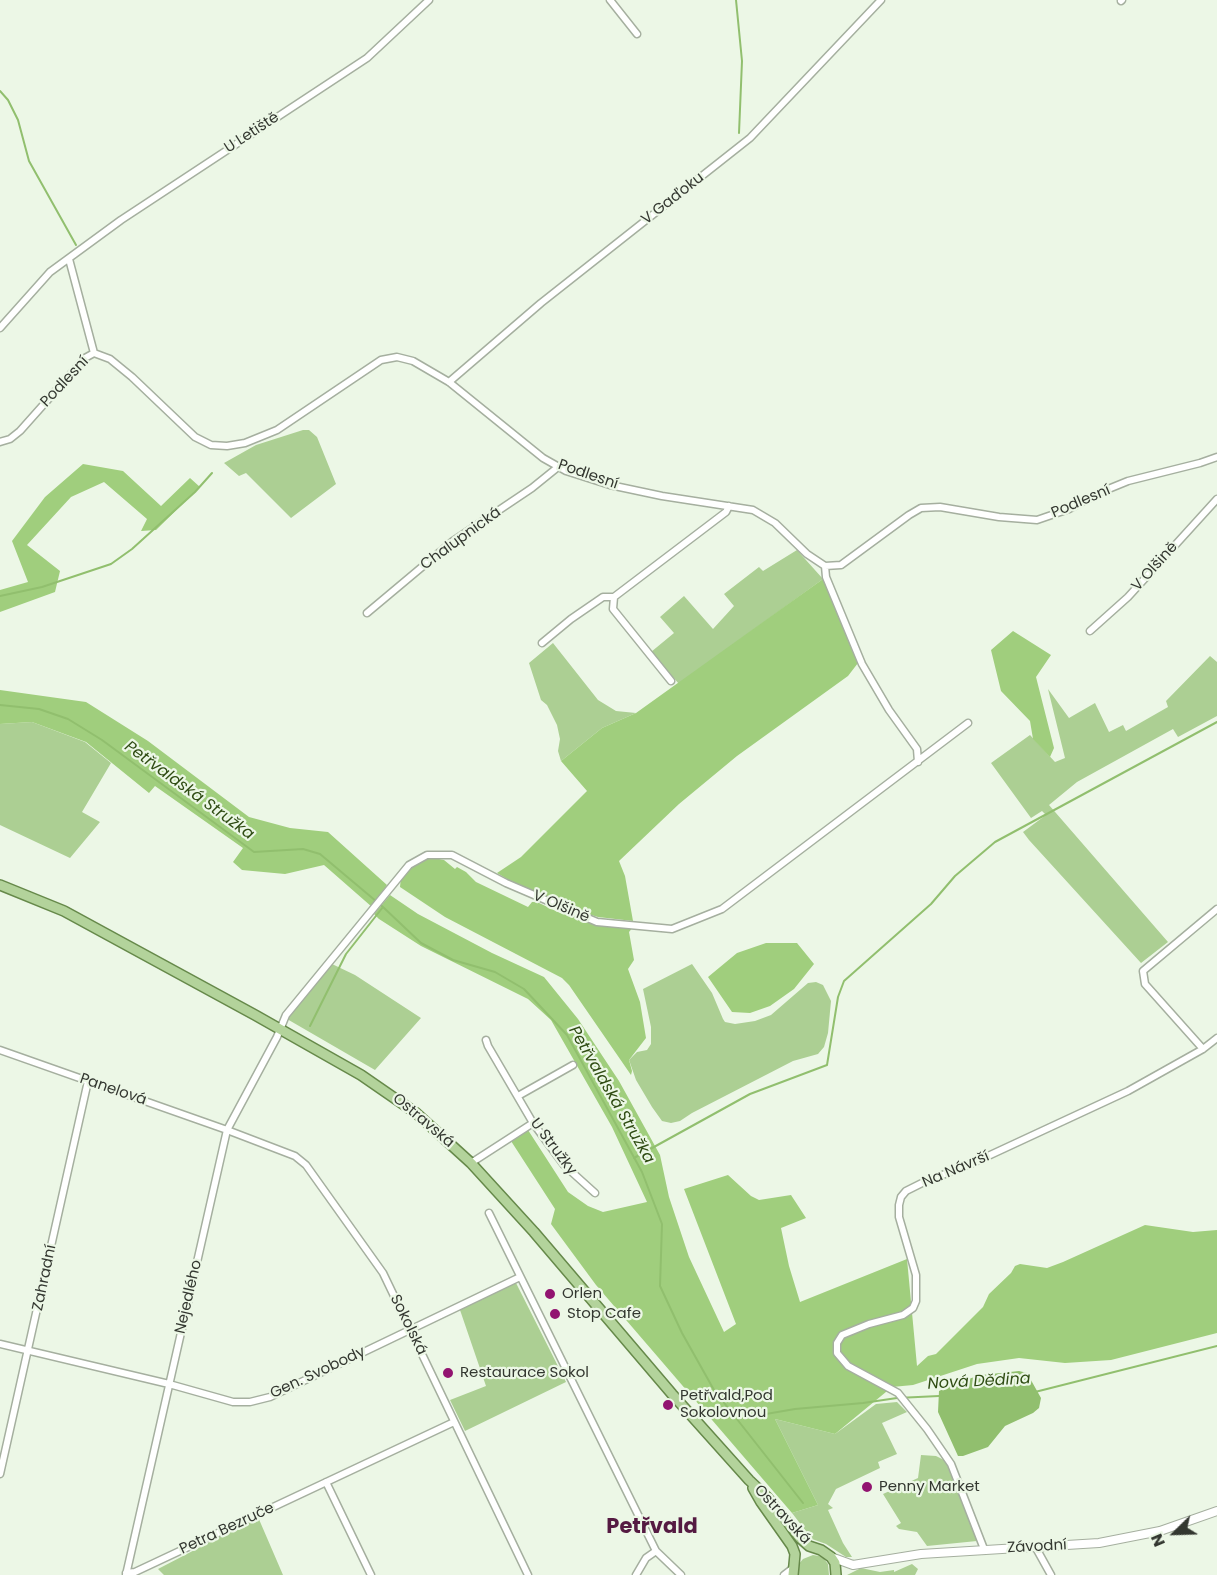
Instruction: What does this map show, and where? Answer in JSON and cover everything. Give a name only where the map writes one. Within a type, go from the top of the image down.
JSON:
[{"type":"main road","name":"Ostravská","points":[[0,885],[63,911],[279,1029],[388,1092],[416,1113],[471,1163],[749,1480],[767,1497],[800,1538],[809,1546],[831,1557]]},
{"type":"main road","name":"Ostravská","points":[[749,1480],[761,1502],[792,1546],[794,1568]]},
{"type":"main road","name":"Ostravská","points":[[794,1568],[803,1552],[816,1549]]},
{"type":"main road","points":[[831,1557],[835,1563],[836,1575]]},
{"type":"street","name":"U Letiště","points":[[0,328],[50,272],[121,220],[367,58],[429,0]]},
{"type":"street","points":[[610,0],[637,34]]},
{"type":"street","name":"V Gaďoku","points":[[449,382],[541,303],[750,138],[881,0]]},
{"type":"street","points":[[69,259],[94,353]]},
{"type":"street","name":"Podlesní","points":[[0,442],[20,431],[85,358],[94,353],[110,359],[132,377],[195,437],[212,445],[227,446],[245,443],[277,430],[381,360],[396,357],[413,361],[449,382],[543,458],[566,471],[610,485],[662,496],[753,510],[775,523],[807,554],[825,567],[841,565],[921,508],[940,507],[999,517],[1037,520],[1070,509],[1101,492],[1128,481],[1200,464],[1217,457]]},
{"type":"street","name":"Chalupnická","points":[[367,613],[453,541],[532,488],[558,466]]},
{"type":"street","name":"V Olšině","points":[[1090,632],[1128,597],[1217,500]]},
{"type":"street","points":[[542,643],[603,597],[614,597],[726,512],[729,506]]},
{"type":"street","points":[[825,567],[825,577],[862,664],[889,710],[917,749],[918,762]]},
{"type":"street","points":[[614,597],[612,609],[671,681]]},
{"type":"street","name":"V Olšině","points":[[279,1029],[286,1016],[391,890],[409,865],[427,855],[452,855],[506,883],[597,922],[672,929],[722,909],[968,723]]},
{"type":"street","points":[[1203,1049],[1145,984],[1143,971],[1217,909]]},
{"type":"street","name":"Nejedlého","points":[[126,1574],[227,1130],[277,1037],[279,1029]]},
{"type":"street","name":"Na Návrší","points":[[984,1550],[951,1464],[927,1429],[898,1393],[843,1362],[837,1352],[838,1340],[842,1335],[860,1327],[903,1315],[913,1308],[916,1301],[916,1275],[899,1217],[900,1200],[906,1191],[1014,1145],[1128,1091],[1203,1049],[1217,1038]]},
{"type":"street","name":"U Stružky","points":[[486,1040],[533,1123],[564,1165],[595,1193]]},
{"type":"street","name":"Panelová","points":[[0,1050],[227,1130]]},
{"type":"street","points":[[518,1096],[573,1065]]},
{"type":"street","name":"Zahradní","points":[[0,1474],[88,1081]]},
{"type":"street","points":[[471,1163],[533,1123]]},
{"type":"street","name":"Sokolská","points":[[227,1130],[295,1156],[306,1165],[383,1273],[528,1575]]},
{"type":"street","points":[[489,1213],[656,1551],[681,1575]]},
{"type":"street","name":"Gen. Svobody","points":[[0,1344],[169,1384],[232,1402],[250,1402],[270,1397],[520,1277]]},
{"type":"street","name":"Petra Bezruče","points":[[126,1574],[135,1572],[454,1422]]},
{"type":"street","points":[[326,1482],[371,1575]]},
{"type":"street","name":"Závodní","points":[[836,1575],[853,1565],[921,1554],[1085,1545],[1136,1537],[1217,1512]]},
{"type":"street","points":[[1036,1548],[1051,1575]]},
{"type":"street","points":[[639,1574],[646,1558],[656,1551]]},
{"type":"street","name":"Závodní","points":[[831,1557],[853,1565]]},
{"type":"street","points":[[784,1575],[794,1568]]},
{"type":"shaded area","points":[[309,430],[317,437],[336,484],[291,518],[246,473],[239,476],[224,463],[256,445]]},
{"type":"shaded area","points":[[83,464],[123,471],[161,506],[190,478],[200,487],[156,530],[141,531],[147,519],[104,482],[71,497],[27,545],[60,571],[55,592],[0,612],[0,590],[28,582],[12,541],[45,497]]},
{"type":"shaded area","points":[[797,550],[823,579],[679,684],[651,652],[674,633],[660,617],[684,596],[713,629],[734,606],[724,594],[759,567],[763,571]]},
{"type":"shaded area","points":[[823,579],[858,663],[848,676],[737,756],[679,804],[619,861],[625,876],[633,921],[598,917],[542,900],[497,873],[521,857],[587,791],[561,761],[602,728],[636,713]]},
{"type":"shaded area","points":[[1013,631],[1051,655],[1036,677],[1054,748],[1050,757],[1033,739],[1030,721],[1001,691],[991,650]]},
{"type":"shaded area","points":[[553,643],[598,700],[616,711],[636,713],[602,728],[561,761],[558,751],[560,739],[557,725],[547,705],[541,700],[529,663]]},
{"type":"shaded area","points":[[1210,656],[1217,662],[1217,716],[1178,737],[1173,729],[1077,782],[1049,805],[1168,942],[1141,963],[1023,832],[1046,815],[1042,811],[1031,818],[991,763],[1030,735],[1055,762],[1065,758],[1048,689],[1069,718],[1095,703],[1109,732],[1123,725],[1126,731],[1168,707],[1166,701]]},
{"type":"shaded area","points":[[0,690],[86,702],[148,741],[249,817],[290,828],[328,832],[387,885],[372,907],[324,865],[285,874],[242,870],[233,862],[243,848],[155,786],[149,793],[86,742],[32,722],[0,724]]},
{"type":"shaded area","points":[[32,722],[85,742],[111,763],[82,812],[100,822],[70,858],[0,825],[0,724]]},
{"type":"shaded area","points":[[429,857],[444,860],[455,869],[457,867],[466,872],[476,882],[528,907],[532,902],[537,902],[560,913],[598,922],[634,926],[629,932],[634,960],[628,969],[640,1002],[646,1038],[629,1060],[631,1075],[562,978],[445,917],[400,887],[401,877],[412,865]]},
{"type":"shaded area","points":[[390,895],[418,914],[544,977],[578,1019],[619,1081],[660,1155],[669,1197],[689,1257],[724,1332],[736,1324],[684,1189],[728,1175],[751,1196],[759,1200],[791,1195],[806,1218],[781,1228],[800,1302],[907,1259],[917,1366],[928,1356],[936,1354],[983,1307],[989,1294],[1011,1273],[1015,1266],[1020,1264],[1047,1268],[1145,1225],[1193,1232],[1217,1230],[1217,1333],[1111,1360],[1065,1363],[1019,1358],[977,1364],[913,1385],[892,1387],[835,1434],[775,1419],[818,1505],[792,1513],[596,1285],[551,1224],[555,1209],[511,1141],[528,1130],[568,1192],[588,1206],[603,1212],[647,1202],[612,1127],[551,1020],[528,999],[421,946],[379,919],[374,914]]},
{"type":"shaded area","points":[[766,943],[797,943],[814,964],[794,989],[770,1006],[750,1013],[732,1012],[708,977],[737,953]]},
{"type":"shaded area","points":[[332,964],[355,975],[421,1018],[375,1070],[287,1019]]},
{"type":"shaded area","points":[[692,964],[712,993],[725,1022],[735,1024],[755,1021],[771,1015],[808,983],[816,982],[823,985],[831,1001],[828,1033],[824,1047],[818,1054],[793,1061],[680,1121],[671,1123],[662,1121],[652,1107],[636,1080],[629,1060],[637,1052],[647,1050],[651,1044],[651,1027],[643,989]]},
{"type":"shaded area","points":[[516,1283],[566,1382],[465,1431],[450,1400],[486,1386],[460,1310]]},
{"type":"shaded area","points":[[897,1402],[907,1412],[882,1423],[897,1454],[878,1462],[880,1468],[836,1489],[828,1504],[833,1508],[828,1510],[852,1557],[846,1557],[826,1544],[812,1539],[792,1513],[818,1505],[775,1419],[835,1434],[876,1404]]},
{"type":"shaded area","points":[[921,1455],[936,1456],[944,1460],[977,1541],[927,1546],[917,1532],[899,1529],[896,1526],[901,1523],[883,1494],[918,1478]]},
{"type":"shaded area","points":[[258,1517],[283,1575],[164,1575],[158,1569]]},
{"type":"shaded area","points":[[813,1555],[824,1559],[828,1564],[829,1575],[798,1575],[798,1565],[803,1559]]},
{"type":"shaded area","points":[[912,1564],[918,1569],[915,1575],[847,1575],[861,1568],[880,1572],[894,1570],[894,1572]]},
{"type":"water","points":[[1019,1371],[1027,1373],[1041,1398],[1039,1408],[1005,1426],[988,1447],[958,1456],[938,1412],[939,1391],[982,1375]]},
{"type":"waterway","points":[[736,0],[742,61],[739,133]]},
{"type":"waterway","points":[[0,91],[8,100],[18,120],[29,161],[76,245]]},
{"type":"waterway","points":[[0,596],[42,587],[111,564],[132,549],[195,492],[212,473]]},
{"type":"waterway","name":"Petřvaldská Stružka","points":[[0,705],[39,709],[68,719],[102,740],[254,852],[303,849],[320,854],[383,907],[421,943],[453,960],[495,972],[524,989],[567,1035],[642,1172],[662,1224],[660,1286],[682,1333],[714,1390],[803,1503]]},
{"type":"waterway","points":[[634,1158],[750,1094],[827,1065],[838,997],[844,981],[931,904],[955,876],[995,842],[1217,722]]},
{"type":"waterway","points":[[310,1026],[346,954],[383,907]]},
{"type":"waterway","name":"Nová Dědina","points":[[1035,1392],[1217,1346]]},
{"type":"waterway","name":"Nová Dědina","points":[[737,1419],[795,1409],[939,1396]]},
{"type":"place","name":"Orlen","points":[[550,1294]]},
{"type":"place","name":"Stop Cafe","points":[[555,1314]]},
{"type":"place","name":"Restaurace Sokol","points":[[448,1373]]},
{"type":"place","name":"Petřvald,Pod Sokolovnou","points":[[668,1405]]},
{"type":"place","name":"Penny Market","points":[[867,1487]]},
{"type":"district","name":"Petřvald","points":[[652,1528]]}]
